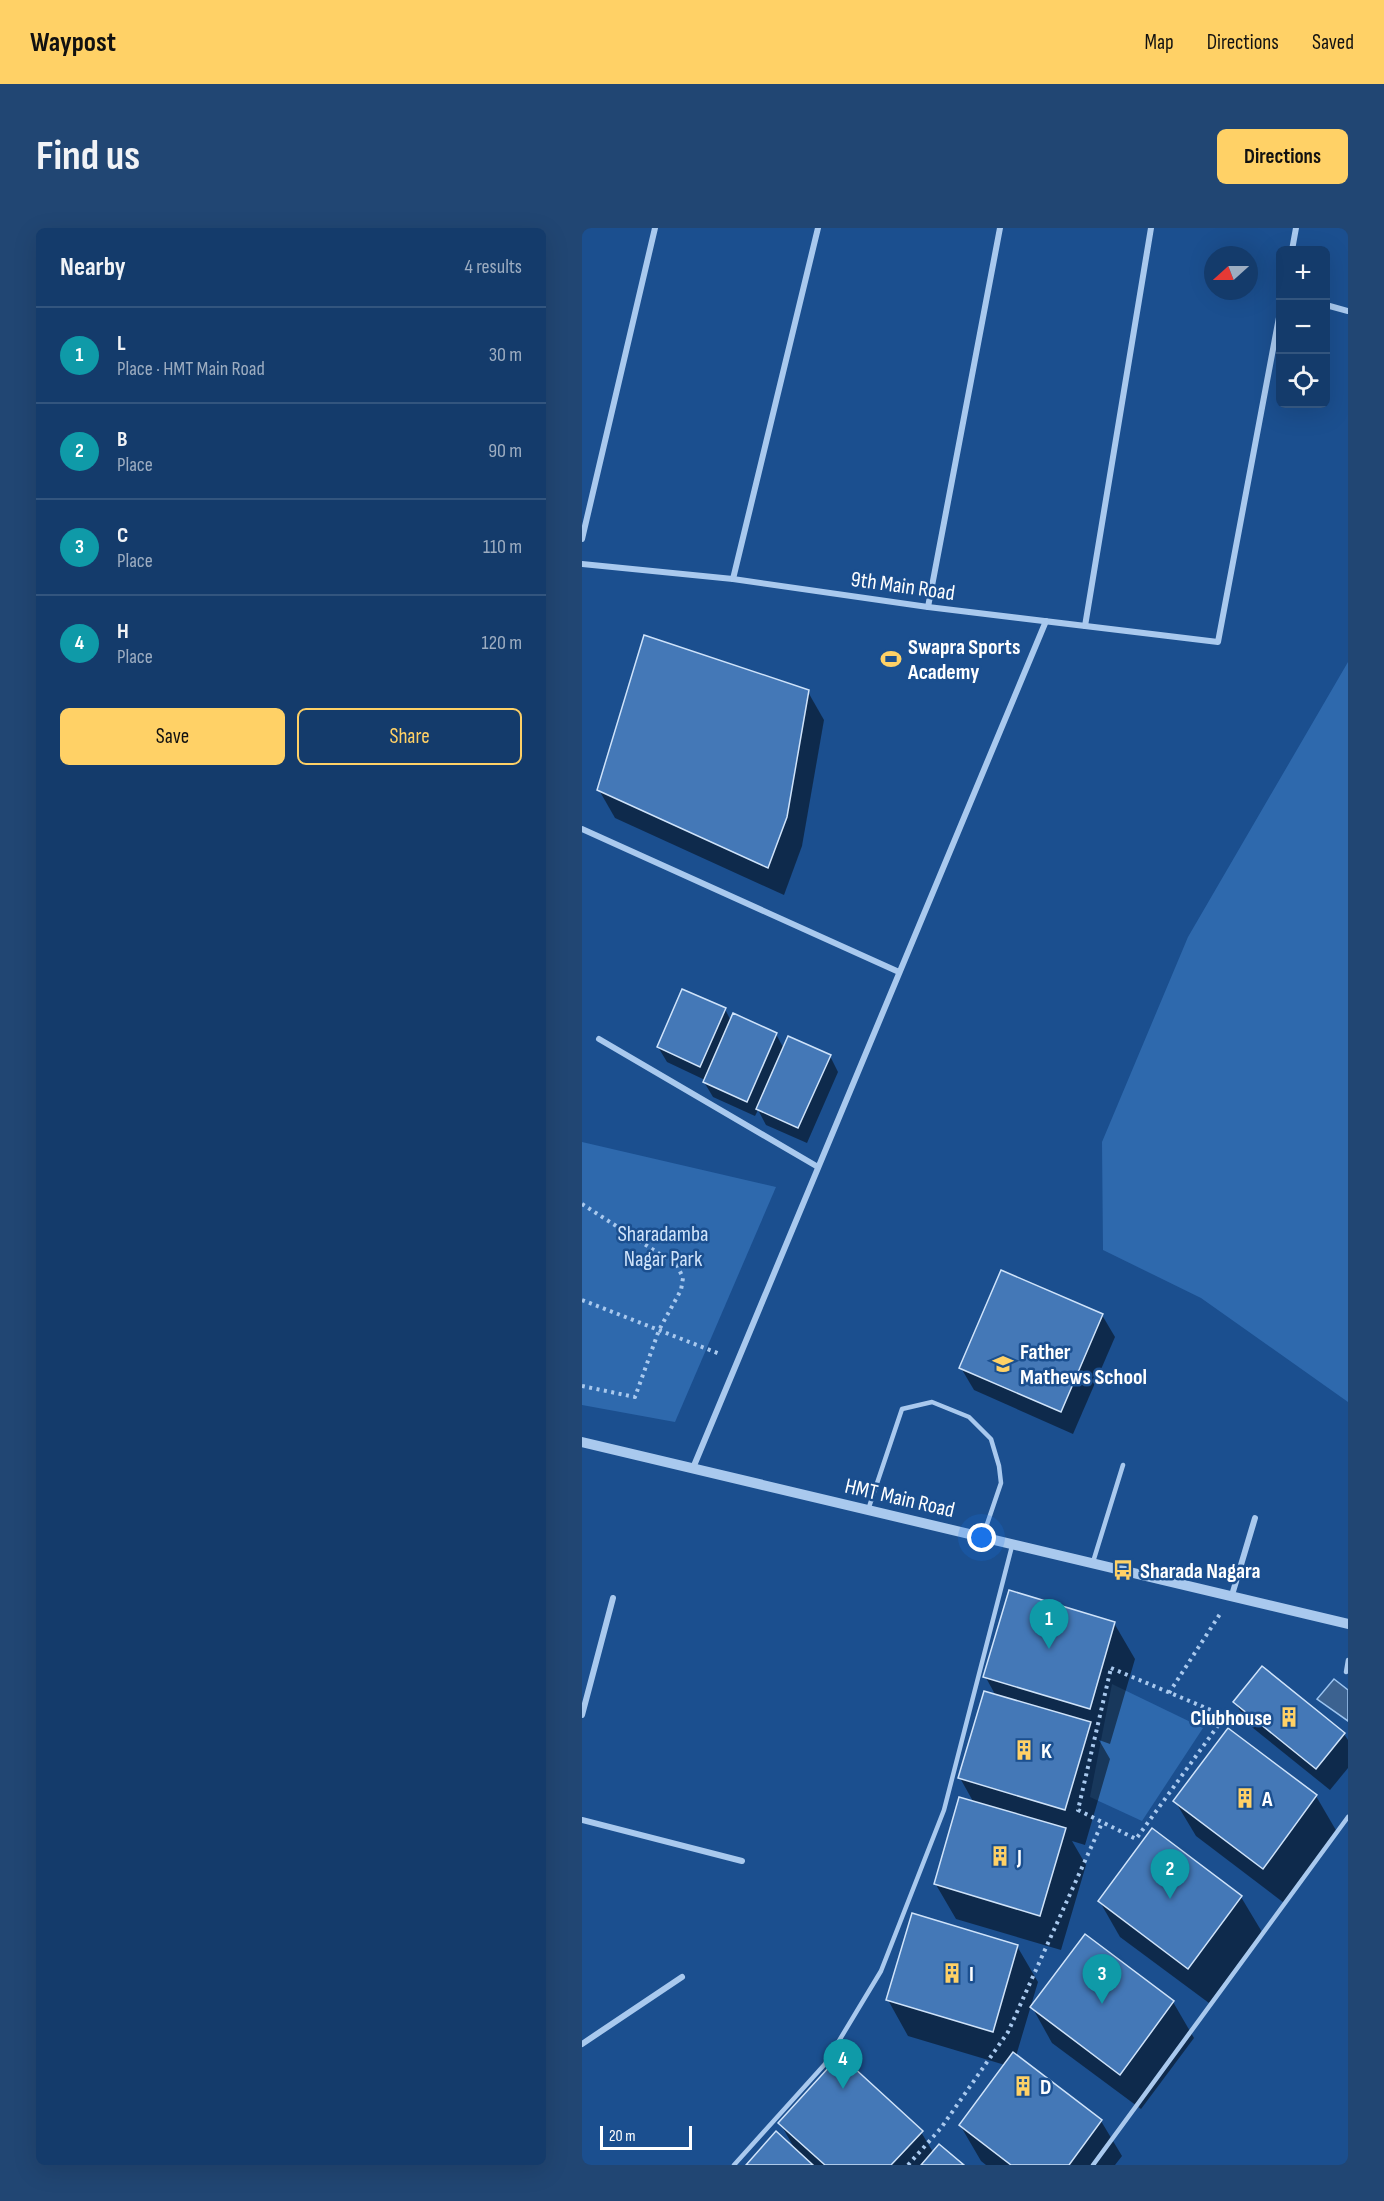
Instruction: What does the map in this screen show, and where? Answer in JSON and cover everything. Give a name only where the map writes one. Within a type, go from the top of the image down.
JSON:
[{"type":"street","points":[[582,539],[655,228]]},
{"type":"street","points":[[733,579],[818,228]]},
{"type":"street","points":[[928,607],[1000,228]]},
{"type":"street","points":[[1085,626],[1151,228]]},
{"type":"street","points":[[1293,246],[1296,228]]},
{"type":"street","points":[[1330,306],[1348,310]]},
{"type":"street","name":"9th Main Road","points":[[582,564],[733,579],[928,607],[1218,642],[1276,338]]},
{"type":"street","points":[[693,1468],[1046,621]]},
{"type":"street","points":[[582,829],[899,972]]},
{"type":"street","points":[[599,1039],[818,1167]]},
{"type":"street","name":"HMT Main Road","points":[[582,1442],[1348,1624]]},
{"type":"street","points":[[1232,1596],[1255,1518]]},
{"type":"street","points":[[582,1714],[613,1598]]},
{"type":"street","points":[[582,1820],[742,1861]]},
{"type":"street","points":[[582,2044],[682,1977]]},
{"type":"lane","points":[[868,1510],[903,1409],[932,1402],[969,1417],[991,1439],[999,1466],[1001,1483],[983,1536]]},
{"type":"lane","points":[[1093,1562],[1123,1465]]},
{"type":"lane","points":[[734,2165],[825,2064],[881,1971],[944,1810],[1012,1544]]},
{"type":"lane","points":[[1346,1672],[1348,1660]]},
{"type":"lane","points":[[1093,2165],[1348,1817]]},
{"type":"path","points":[[582,1204],[677,1265],[683,1278],[681,1290],[659,1330],[635,1397],[582,1386]]},
{"type":"path","points":[[582,1300],[737,1361]]},
{"type":"path","points":[[1169,1693],[1232,1596]]},
{"type":"path","points":[[1111,1668],[1225,1716],[1136,1839],[1102,1823],[1078,1810],[1111,1668]]},
{"type":"path","points":[[908,2165],[941,2128],[1008,2032],[1102,1823]]},
{"type":"green space","points":[[1348,662],[1348,1402],[1201,1298],[1103,1250],[1102,1142],[1188,937]]},
{"type":"green space","name":"Sharadamba Nagar Park","points":[[582,1142],[776,1187],[675,1422],[582,1405]]},
{"type":"green space","points":[[1112,1684],[1203,1728],[1142,1821],[1090,1797]]},
{"type":"shaded area","points":[[1334,1679],[1348,1690],[1348,1721],[1317,1699]]},
{"type":"building","points":[[644,635],[809,690],[787,817],[768,868],[597,790]]},
{"type":"building","points":[[682,989],[726,1008],[700,1067],[657,1047]]},
{"type":"building","points":[[733,1013],[777,1033],[747,1102],[703,1082]]},
{"type":"building","points":[[788,1036],[831,1055],[798,1128],[756,1109]]},
{"type":"building","points":[[1001,1270],[1103,1314],[1061,1412],[959,1368]]},
{"type":"building","points":[[1009,1590],[1115,1622],[1090,1709],[983,1677]]},
{"type":"building","name":"Clubhouse","points":[[1262,1666],[1345,1733],[1316,1769],[1233,1702]]},
{"type":"building","name":"K","points":[[984,1691],[1091,1722],[1065,1810],[958,1778]]},
{"type":"building","name":"A","points":[[1228,1728],[1317,1795],[1263,1869],[1173,1801]]},
{"type":"building","name":"J","points":[[959,1797],[1066,1828],[1040,1916],[934,1884]]},
{"type":"building","points":[[1152,1828],[1242,1896],[1188,1969],[1098,1901]]},
{"type":"building","name":"I","points":[[912,1913],[1018,1945],[993,2032],[886,2000]]},
{"type":"building","points":[[1085,1934],[1174,2001],[1120,2075],[1030,2007]]},
{"type":"building","name":"D","points":[[1013,2052],[1102,2120],[1069,2165],[1011,2165],[959,2125]]},
{"type":"building","points":[[840,2055],[923,2131],[891,2165],[825,2165],[778,2123]]},
{"type":"building","points":[[776,2131],[813,2165],[746,2165]]},
{"type":"building","points":[[939,2144],[964,2165],[921,2165]]},
{"type":"place","name":"Swapra Sports Academy","points":[[891,659]]},
{"type":"place","name":"Father Mathews School","points":[[1003,1364]]},
{"type":"place","name":"Sharada Nagara","points":[[1123,1570]]},
{"type":"place","name":"L","points":[[1049,1649]]},
{"type":"place","name":"Clubhouse","points":[[1289,1717]]},
{"type":"place","name":"K","points":[[1024,1750]]},
{"type":"place","name":"A","points":[[1245,1798]]},
{"type":"place","name":"J","points":[[1000,1856]]},
{"type":"place","name":"B","points":[[1170,1899]]},
{"type":"place","name":"I","points":[[952,1973]]},
{"type":"place","name":"C","points":[[1102,2004]]},
{"type":"place","name":"D","points":[[1023,2086]]},
{"type":"place","name":"H","points":[[843,2089]]}]
